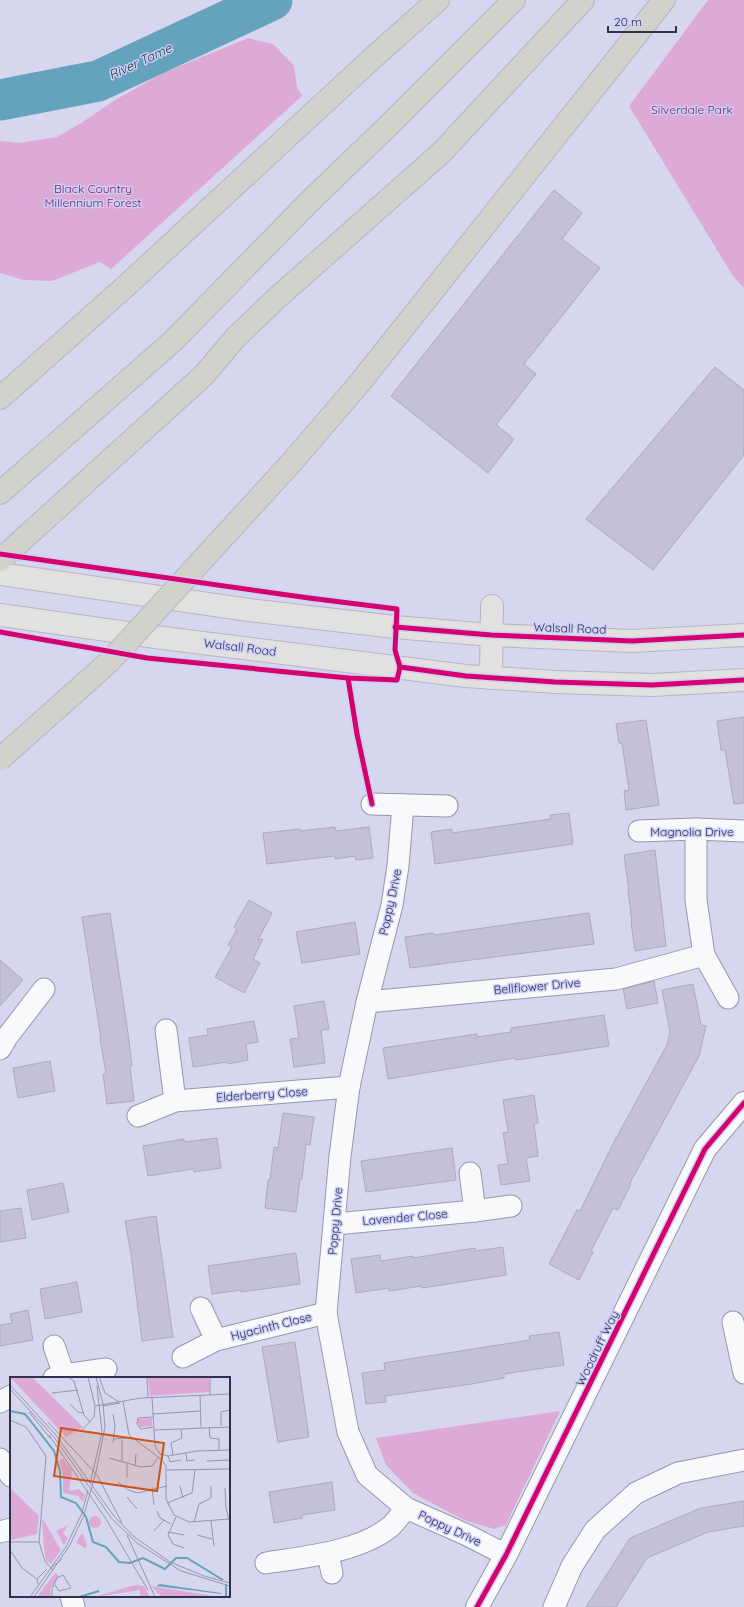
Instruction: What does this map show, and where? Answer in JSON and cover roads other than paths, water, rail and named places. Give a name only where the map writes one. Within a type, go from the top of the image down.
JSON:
[{"type":"highway","points":[[376,55],[430,0]]},
{"type":"highway","points":[[0,398],[126,286],[376,55],[438,0]]},
{"type":"highway","points":[[0,493],[173,341],[311,200],[387,127],[514,0]]},
{"type":"highway","points":[[0,560],[204,375],[236,337],[278,297],[441,153],[583,0]]},
{"type":"highway","points":[[0,759],[110,661],[291,463],[358,385],[664,0]]},
{"type":"main road","name":"Walsall Road","points":[[0,574],[249,610],[395,627],[491,635],[632,641],[744,635]]},
{"type":"main road","points":[[491,678],[492,606]]},
{"type":"main road","name":"Walsall Road","points":[[0,615],[163,638],[466,676],[652,685],[744,680]]},
{"type":"street","points":[[372,804],[447,806]]},
{"type":"street","name":"Poppy Drive","points":[[403,805],[398,866],[392,904],[366,1002],[349,1087],[340,1156],[326,1313],[348,1432],[367,1475],[406,1508],[467,1535],[506,1555]]},
{"type":"street","points":[[696,829],[696,900],[704,955],[728,998]]},
{"type":"street","name":"Magnolia Drive","points":[[639,831],[696,829],[744,831]]},
{"type":"street","name":"Bellflower Drive","points":[[366,1002],[616,979],[704,955]]},
{"type":"street","points":[[2,1039],[44,989]]},
{"type":"street","points":[[166,1030],[175,1101]]},
{"type":"street","name":"Elderberry Close","points":[[138,1116],[175,1101],[349,1087]]},
{"type":"street","name":"Woodruff Way","points":[[477,1607],[506,1555],[705,1149],[744,1103]]},
{"type":"street","points":[[470,1173],[475,1211]]},
{"type":"street","name":"Lavender Close","points":[[335,1224],[475,1211],[511,1206]]},
{"type":"street","name":"Hyacinth Close","points":[[201,1308],[216,1340]]},
{"type":"street","name":"Hyacinth Close","points":[[183,1357],[216,1340],[326,1313]]},
{"type":"street","points":[[733,1322],[744,1374]]},
{"type":"street","points":[[54,1346],[59,1376],[106,1369]]},
{"type":"street","points":[[0,1402],[10,1397]]},
{"type":"street","points":[[0,1459],[10,1474]]},
{"type":"street","points":[[554,1607],[572,1566],[595,1530],[636,1493],[678,1473],[744,1460]]},
{"type":"street","points":[[266,1563],[330,1563],[390,1527],[406,1508]]},
{"type":"street","points":[[0,1532],[10,1529]]},
{"type":"street","points":[[71,1597],[74,1607]]},
{"type":"waterway","name":"River Tame","points":[[0,100],[98,81],[272,0]]},
{"type":"park label","name":"Silverdale Park","points":[[692,109]]},
{"type":"park label","name":"Black Country Millennium Forest","points":[[93,195]]}]
